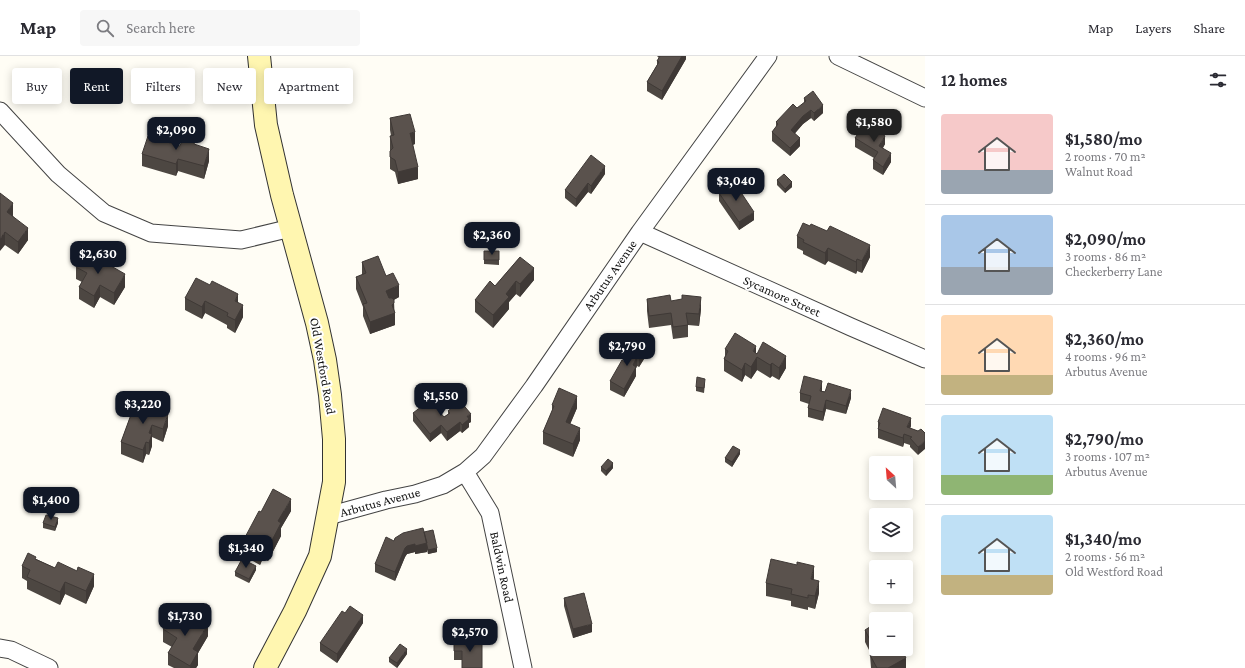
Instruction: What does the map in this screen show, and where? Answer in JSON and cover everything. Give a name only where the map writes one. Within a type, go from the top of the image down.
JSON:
[{"type":"main road","name":"Old Westford Road","points":[[259,56],[266,125],[291,228],[317,323],[325,360],[334,439],[334,482],[320,556],[295,611],[265,668]]},
{"type":"street","name":"Arbutus Avenue","points":[[328,516],[386,500],[415,494],[443,485],[465,472],[483,456],[534,386],[640,232],[768,56]]},
{"type":"street","points":[[838,56],[925,98]]},
{"type":"street","points":[[0,112],[58,174],[104,213],[151,233],[241,240],[291,228]]},
{"type":"street","name":"Sycamore Street","points":[[640,232],[925,359]]},
{"type":"street","name":"Baldwin Road","points":[[465,472],[490,513],[523,668]]},
{"type":"street","points":[[0,648],[11,650],[49,668]]},
{"type":"building","points":[[660,56],[682,56],[662,91],[647,82],[659,62],[657,61]]},
{"type":"building","points":[[813,91],[823,105],[814,113],[811,110],[803,116],[791,130],[800,138],[790,148],[772,132],[778,124],[776,122],[793,104],[797,108],[806,101],[804,98]]},
{"type":"building","points":[[410,114],[415,132],[410,133],[418,167],[398,172],[395,160],[390,157],[390,151],[393,148],[390,136],[394,135],[390,118]]},
{"type":"building","points":[[865,123],[885,136],[879,146],[891,153],[883,167],[873,160],[878,152],[855,138]]},
{"type":"building","points":[[148,136],[180,146],[183,138],[195,141],[194,144],[209,149],[204,166],[178,159],[176,164],[142,154]]},
{"type":"building","points":[[591,155],[605,166],[591,186],[588,183],[576,199],[565,190]]},
{"type":"building","points":[[784,174],[792,182],[785,189],[777,180]]},
{"type":"building","points":[[734,182],[754,212],[739,222],[719,193]]},
{"type":"building","points":[[0,193],[13,203],[7,212],[28,228],[18,242],[5,232],[0,239]]},
{"type":"building","points":[[803,223],[810,226],[811,224],[827,231],[830,226],[870,245],[862,261],[857,259],[856,262],[828,248],[825,253],[803,242],[804,240],[797,236]]},
{"type":"building","points":[[85,251],[125,274],[114,293],[100,285],[94,296],[79,287],[87,273],[76,267]]},
{"type":"building","points":[[484,251],[499,251],[499,260],[484,260]]},
{"type":"building","points":[[378,256],[386,276],[393,273],[399,285],[386,291],[389,298],[394,300],[392,305],[395,313],[370,322],[363,304],[367,303],[356,277],[366,273],[362,262]]},
{"type":"building","points":[[520,257],[534,268],[520,284],[516,281],[506,294],[509,297],[493,315],[475,300],[490,281],[495,286]]},
{"type":"building","points":[[196,278],[210,285],[212,281],[238,294],[235,301],[243,305],[235,320],[227,316],[228,313],[205,301],[202,307],[185,298]]},
{"type":"building","points":[[670,295],[671,301],[682,299],[682,295],[701,297],[699,314],[686,313],[688,325],[673,327],[671,313],[649,316],[647,299]]},
{"type":"building","points":[[735,333],[756,346],[753,351],[757,354],[763,342],[786,356],[779,368],[772,363],[770,365],[757,357],[751,367],[745,363],[742,370],[724,359],[728,351],[725,349]]},
{"type":"building","points":[[631,343],[644,350],[639,359],[637,357],[633,365],[636,367],[624,389],[610,381],[622,360],[625,362],[630,355],[626,353]]},
{"type":"building","points":[[804,376],[822,381],[820,391],[825,392],[828,383],[851,390],[846,406],[826,400],[823,412],[808,408],[811,396],[800,393]]},
{"type":"building","points":[[697,377],[705,379],[704,388],[696,387]]},
{"type":"building","points":[[559,388],[577,396],[566,422],[580,428],[573,444],[543,432],[554,406],[552,405]]},
{"type":"building","points":[[430,400],[444,417],[450,413],[448,411],[460,401],[471,414],[467,416],[469,419],[462,425],[460,422],[447,432],[441,425],[430,434],[413,413]]},
{"type":"building","points":[[136,401],[168,414],[163,429],[152,425],[149,433],[152,434],[149,443],[146,442],[143,450],[121,442]]},
{"type":"building","points":[[883,408],[911,418],[907,427],[918,431],[921,429],[925,433],[925,441],[918,447],[910,438],[912,437],[904,434],[903,438],[878,429],[880,423],[878,422]]},
{"type":"building","points":[[733,446],[740,450],[732,462],[725,458]]},
{"type":"building","points":[[608,459],[613,463],[606,471],[601,467]]},
{"type":"building","points":[[273,489],[291,499],[278,521],[281,523],[268,548],[263,546],[260,552],[242,543]]},
{"type":"building","points":[[46,515],[58,518],[55,527],[43,523]]},
{"type":"building","points":[[423,528],[427,543],[407,546],[395,572],[375,564],[386,537],[394,541],[395,538],[403,533]]},
{"type":"building","points":[[433,530],[437,548],[428,550],[424,532]]},
{"type":"building","points":[[28,553],[36,557],[35,559],[55,568],[58,562],[77,571],[78,567],[94,574],[86,591],[65,582],[60,592],[27,577],[30,570],[22,566]]},
{"type":"building","points":[[242,559],[256,566],[249,579],[235,572]]},
{"type":"building","points":[[771,559],[797,565],[797,562],[814,566],[811,579],[819,581],[815,596],[808,595],[808,598],[791,594],[792,589],[766,583]]},
{"type":"building","points":[[584,593],[592,624],[573,629],[564,598]]},
{"type":"building","points":[[350,606],[363,615],[337,654],[320,643],[342,611],[345,613]]},
{"type":"building","points":[[172,613],[186,622],[191,614],[208,624],[193,649],[198,652],[190,666],[168,653],[177,638],[163,629]]},
{"type":"building","points":[[869,627],[869,638],[865,630]]},
{"type":"building","points":[[454,640],[482,640],[482,668],[462,668],[462,651],[454,651]]},
{"type":"building","points":[[400,644],[407,649],[397,663],[389,658]]},
{"type":"building","points":[[871,656],[905,656],[906,658],[888,668],[877,668]]}]
